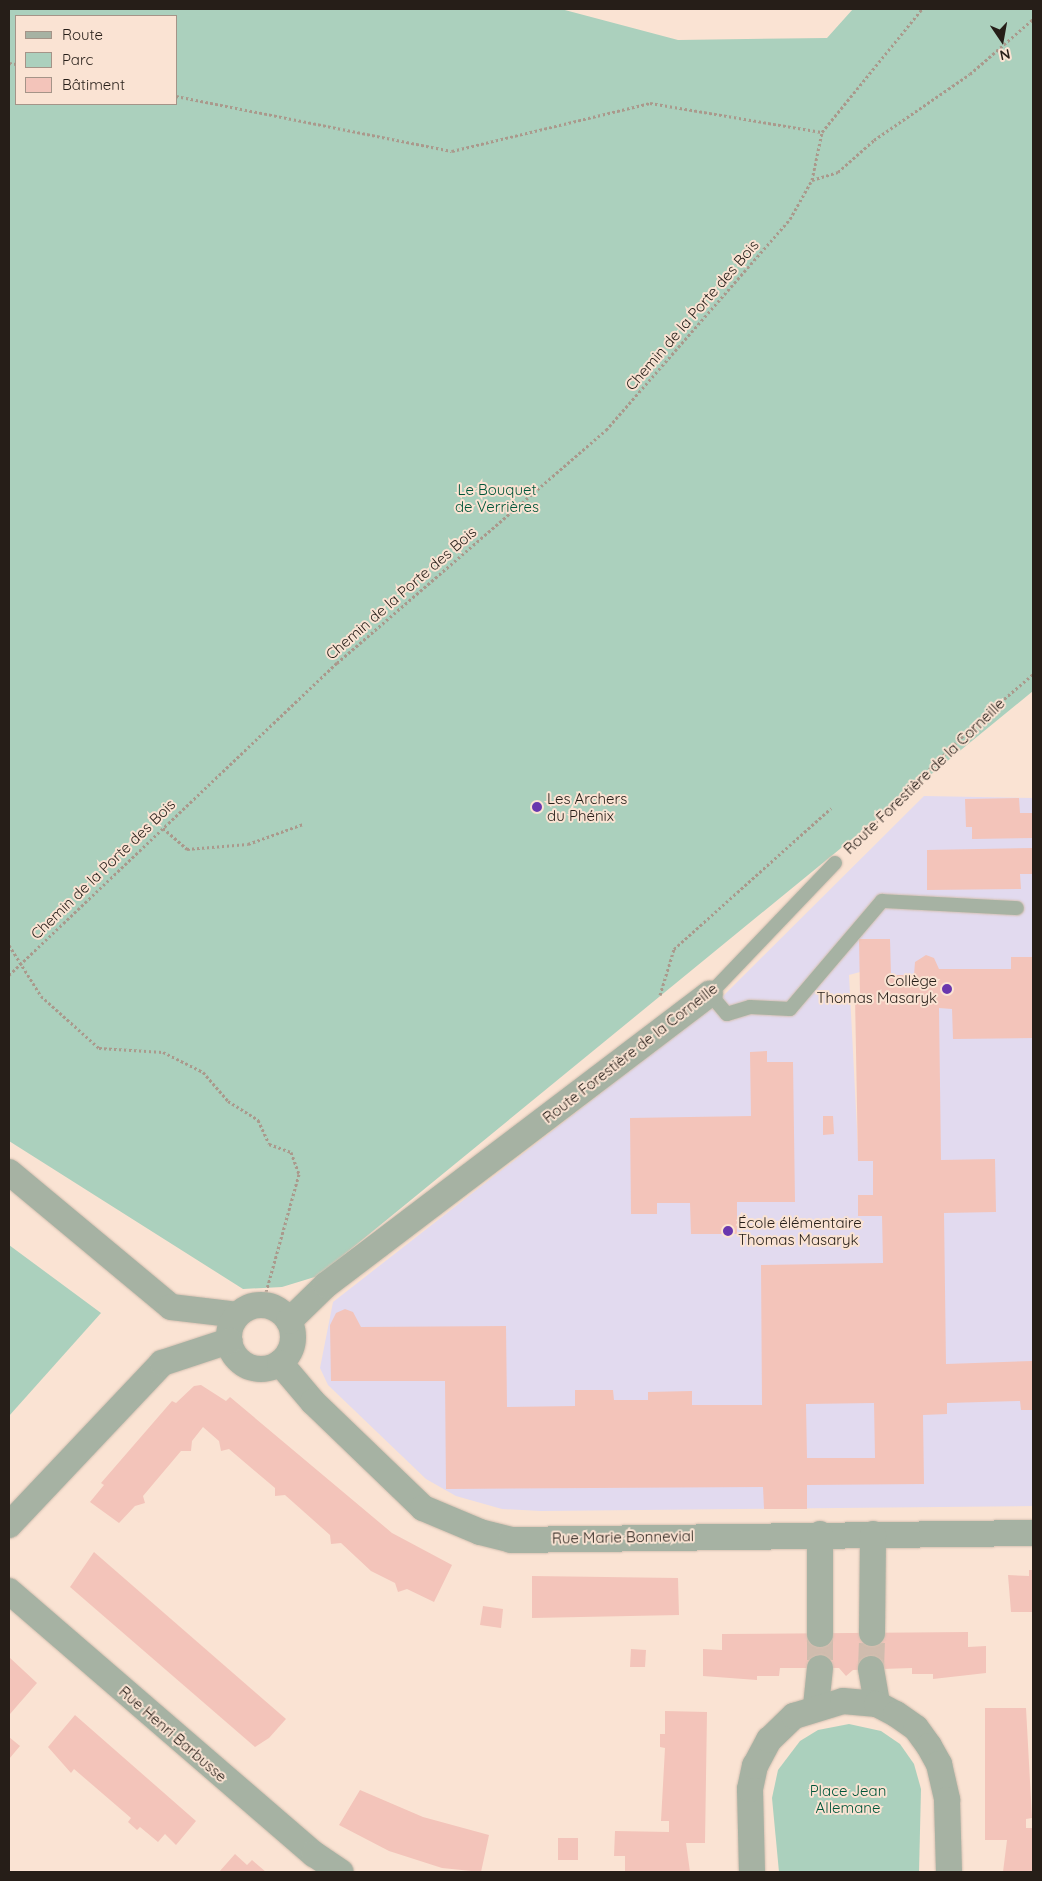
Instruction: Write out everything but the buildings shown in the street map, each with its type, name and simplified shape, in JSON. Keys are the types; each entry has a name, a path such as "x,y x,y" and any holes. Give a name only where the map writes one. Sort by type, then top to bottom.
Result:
{"street":[{"name":"Route Forestière de la Corneille","path":"288,1321 326,1285 710,994"},
{"path":"9,1172 171,1308 238,1315 265,1305 288,1321 291,1348 280,1363 262,1369 244,1364 229,1341"},
{"path":"229,1341 238,1315"},
{"path":"9,1525 162,1363 229,1341"},
{"name":"Rue Marie Bonnevial","path":"280,1363 312,1402 424,1508 480,1532 511,1540 820,1534 1033,1533"},
{"path":"820,1534 820,1634"},
{"path":"872,1633 873,1534"},
{"name":"Rue Henri Barbusse","path":"9,1591 314,1854 341,1872"},
{"path":"816,1706 820,1668"},
{"path":"872,1670 877,1704"},
{"path":"752,1872 750,1789 755,1766 768,1740 794,1716 816,1706 843,1701 877,1704 916,1728 939,1764 947,1800 949,1872"}],"lane":[{"name":"Route Forestière de la Corneille","path":"710,994 835,863"},
{"path":"710,994 727,1014 750,1006 790,1009 882,901 1017,908"}],"path":[{"path":"178,96 452,151 650,103 822,132 922,9"},
{"path":"812,180 838,172 874,140 970,74 1033,19"},
{"name":"Chemin de la Porte des Bois","path":"9,975 337,662 606,430 790,219 812,180 822,132"},
{"name":"Route Forestière de la Corneille","path":"835,863 974,724 1033,674"},
{"path":"666,1027 659,992 674,949 831,808"},
{"path":"163,828 187,849 248,844 303,824"},
{"path":"9,945 41,996 99,1048 163,1052 204,1072 228,1101 258,1120 269,1144 291,1152 299,1174 264,1290 265,1305"}],"shaded area":[{"name":"École élémentaire Thomas Masaryk","path":"924,796 1033,798 1033,1506 541,1511 502,1509 456,1496 426,1479 328,1385 320,1368 333,1302 716,1003","holes":["860,972 859,1149 849,975"]}],"green space":[{"name":"Le Bouquet de Verrières","path":"9,9 561,9 678,40 827,38 853,9 1033,9 1033,691 318,1276 282,1287 243,1289 9,1141"},
{"path":"9,1245 101,1313 9,1416"},
{"name":"Place Jean Allemane","path":"849,1724 881,1731 900,1744 914,1764 921,1789 919,1872 779,1872 772,1798 778,1770 800,1741 818,1730"}],"tunnel":[{"path":"871,1669 872,1633"},
{"path":"820,1634 820,1668"}],"place":[{"name":"Les Archers du Phénix","path":"537,807"},
{"name":"Collège Thomas Masaryk","path":"947,989"},
{"name":"École élémentaire Thomas Masaryk","path":"728,1231"}]}
